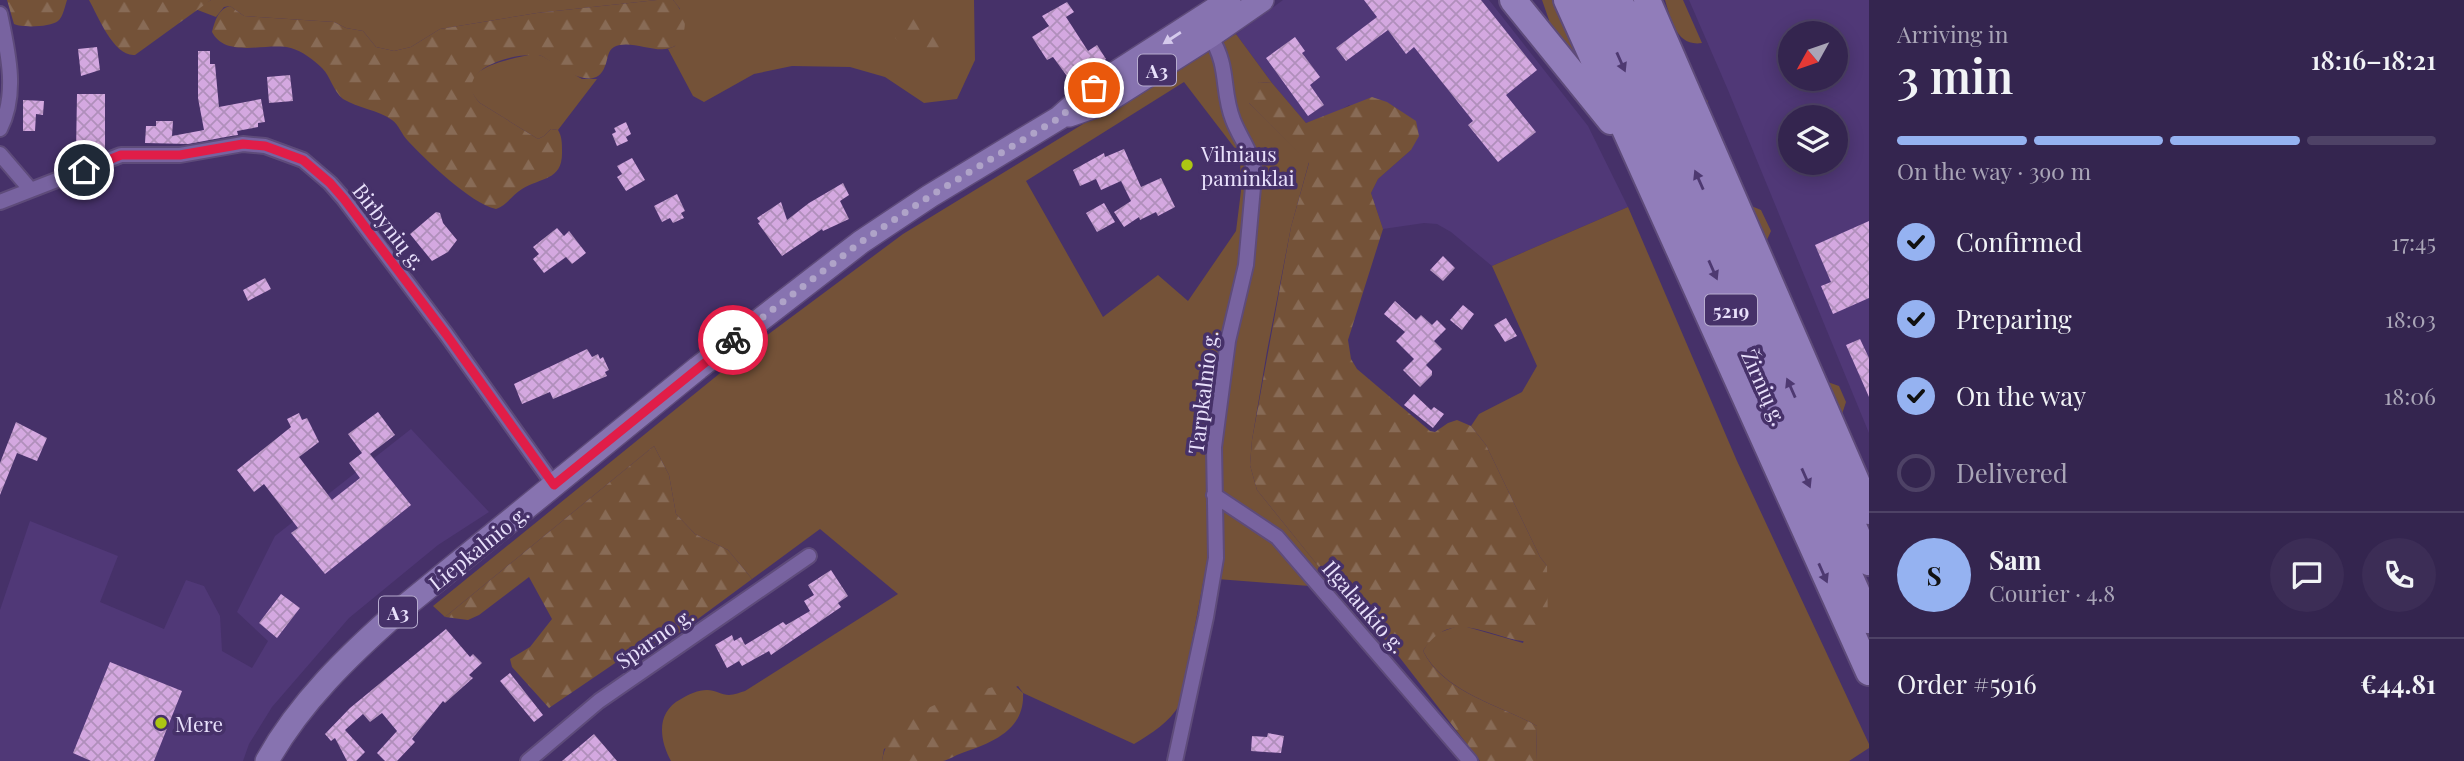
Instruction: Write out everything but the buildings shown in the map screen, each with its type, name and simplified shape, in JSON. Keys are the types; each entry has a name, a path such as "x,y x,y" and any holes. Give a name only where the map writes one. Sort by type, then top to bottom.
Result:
{"highway":[{"path":"1513,0 1632,146"},
{"name":"5219","path":"1567,0 1869,672"},
{"name":"Žirnių g.","path":"1593,0 1869,620"},
{"name":"Žirnių g.","path":"1619,0 1869,562"},
{"name":"5219","path":"1647,0 1869,512"}],"main road":[{"name":"Liepkalnio g.","path":"267,761 279,739 303,707 361,645 698,368 861,242 930,196 1059,118 1094,88 1228,0"},
{"name":"Liepkalnio g.","path":"1059,118 1104,103 1262,0"}],"street":[{"path":"0,14 10,80 8,114 0,129"},
{"name":"Tarpkalnio g.","path":"1175,761 1216,558 1214,447 1228,341 1245,265 1254,176 1254,162 1233,120 1221,52 1210,36"},
{"name":"Birbynių g.","path":"0,202 121,155 180,155 243,144 265,146 303,160 344,199 446,334 554,485"},
{"path":"0,154 30,189"},
{"name":"Ilgalaukio g.","path":"1214,495 1277,537 1470,761"},
{"name":"Sparno g.","path":"528,761 599,701 809,556"}],"shaded area":[{"path":"1283,0 1489,0 1588,126 1628,207 1492,266 1451,232 1437,224 1424,223 1383,229 1371,193 1378,179 1411,150 1349,105 1334,114 1306,123 1236,34"},
{"path":"1689,0 1869,0 1869,433 1728,90"},
{"path":"411,429 489,512 438,545 349,618 272,707 249,744 243,761 0,761 0,610 30,521 118,556 100,602 164,629 186,580 204,586 220,616 222,651 252,668 268,641 237,612 275,536"}],"green space":[{"path":"7,0 67,0 58,21 49,25 30,26 14,24"},
{"path":"89,0 211,0 135,55 120,50 114,43"},
{"path":"211,0 657,0 537,13 440,29 411,47 394,51 376,47 363,31 346,28 334,22 244,16 230,6 224,7 216,17 195,9"},
{"path":"673,0 974,0 975,60 957,99 924,103 885,77 850,67 792,66 754,74 704,102 693,96 668,49 675,46 680,9"},
{"path":"673,0 683,16 683,34 671,48 632,45 614,47 600,74 593,78 576,76 542,56 531,55 503,60 479,72 473,81 472,91 480,103 538,139 551,129 558,130 562,140 561,161 555,173 522,189 496,209 474,199 449,180 408,141 392,120 343,99 322,68 304,54 291,48 227,45 218,40 212,32 220,13 230,6 244,16 334,22 346,28 363,31 376,47 394,51 411,47 440,29 537,13"},
{"path":"1542,0 1555,0 1596,91 1545,29 1549,20"},
{"path":"1665,0 1683,0 1702,43 1686,41 1680,36 1672,23"},
{"path":"914,16 924,21 931,29 940,49 927,55 916,54 895,38 902,25"},
{"path":"1236,34 1272,83 1259,82 1249,103 1309,162 1291,227 1267,351 1250,465 1257,490 1336,588 1204,578 1180,704 1171,717 1154,732 1134,744 1023,693 1018,686 884,749 882,761 671,761 664,744 662,727 667,711 673,704 700,691 710,690 729,695 745,691 898,594 820,529 752,579 728,550 695,534 676,514 669,475 654,446 445,617 433,606 766,336 903,234 1186,61","holes":["1184,82 1240,155 1241,191 1236,231 1188,301 1158,275 1103,317 1026,181"]},
{"path":"535,54 582,79 597,79 558,130 551,129 538,139 480,103 472,91 471,82 486,67"},
{"path":"1259,82 1272,83 1306,123 1372,97 1387,102 1416,121 1419,136 1411,150 1378,179 1371,193 1383,229 1348,340 1351,359 1357,369 1430,431 1435,432 1457,420 1471,426 1486,445 1540,557 1547,566 1548,628 1536,642 1520,641 1475,628 1461,627 1448,629 1435,637 1423,651 1432,665 1458,687 1537,726 1536,761 1480,761 1390,645 1336,588 1257,490 1250,465 1252,440 1291,227 1309,163 1249,103 1249,91"},
{"path":"1704,98 1708,101 1706,107 1749,205 1761,210 1771,231 1766,242 1822,380 1839,386 1846,402 1840,420 1869,483 1869,490 1831,409 1762,239 1701,104"},
{"path":"1628,207 1737,461 1869,744 1869,748 1849,761 1536,761 1537,726 1458,687 1433,665 1423,651 1433,635 1460,625 1523,643 1547,566 1540,557 1486,445 1471,426 1479,414 1522,392 1537,366 1492,266"},
{"path":"654,446 669,475 676,514 695,534 728,550 752,579 645,658 624,657 549,708 512,667 510,659 530,647 552,619 529,577 479,615 468,620 445,617"},
{"path":"1011,682 1023,693 1019,717 995,739 943,761 882,761 889,742 900,727 915,715 953,698"}],"way so far":[{"path":"733,340 861,242 930,196 1059,118 1094,88"}],"place":[{"name":"Vilniaus paminklai","path":"1187,165"},
{"name":"Mere","path":"161,723"}],"route":[{"path":"84,170 121,155 180,155 243,144 265,146 303,160 344,199 446,334 554,485 733,340"}]}
